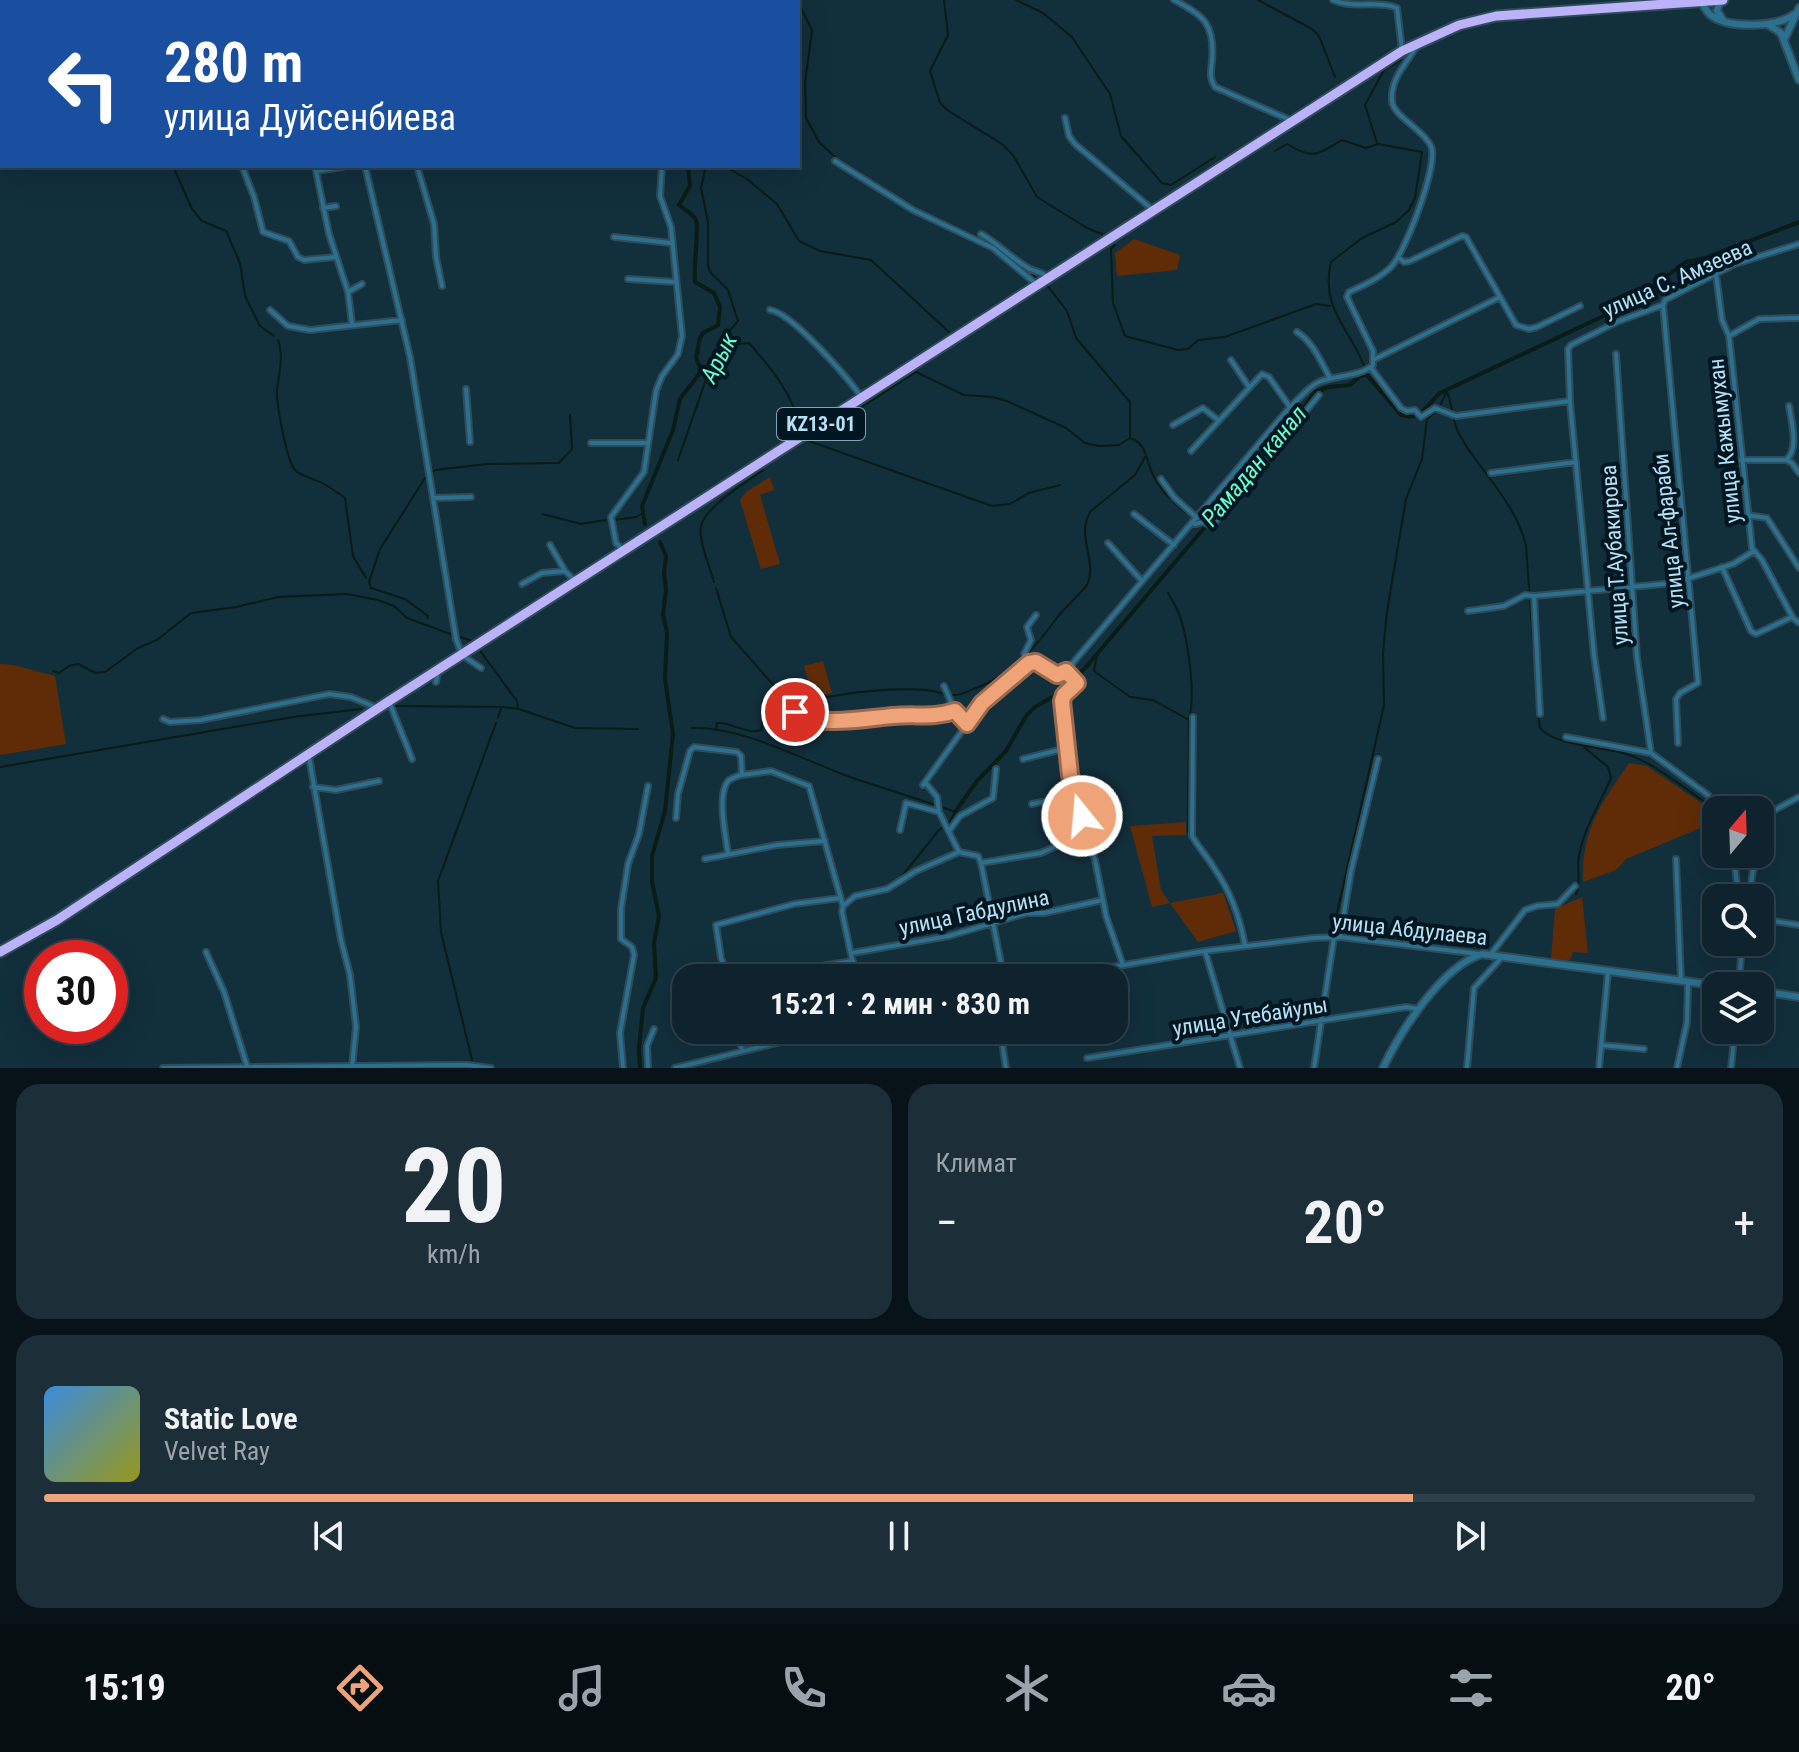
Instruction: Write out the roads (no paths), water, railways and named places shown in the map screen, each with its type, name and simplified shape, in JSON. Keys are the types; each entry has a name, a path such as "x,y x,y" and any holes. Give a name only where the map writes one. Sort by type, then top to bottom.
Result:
{"highway":[{"name":"KZ13-01","path":"0,952 57,920 378,708 1402,51 1459,25 1496,16 1722,0"}],"main road":[{"path":"1722,0 1717,11 1723,20"},
{"path":"1701,1 1711,15 1723,20 1768,25 1780,22 1797,11"},
{"path":"1784,40 1797,11"},
{"path":"1768,25 1781,33 1799,80"},
{"path":"1383,1068 1395,1042 1418,1009 1464,961 1485,955"},
{"name":"улица Абдулаева","path":"1485,955 1702,984"},
{"path":"1774,993 1799,997"}],"street":[{"path":"1174,0 1199,14 1208,26 1213,39 1213,85 1293,120"},
{"path":"1333,0 1354,5 1382,3 1397,8 1402,51"},
{"path":"1371,368 1375,359 1373,351 1347,294 1380,276 1394,264 1426,190 1434,156 1430,144 1419,129 1397,113 1393,105 1394,82 1418,43"},
{"path":"1065,118 1069,136 1075,144 1153,210"},
{"path":"835,161 913,210 993,248 1037,285"},
{"path":"243,168 263,232 289,241 298,257 304,260 336,257"},
{"path":"315,168 336,257 348,292 352,324"},
{"path":"365,168 413,372 456,639 462,655 481,668"},
{"path":"418,168 434,224 442,286"},
{"path":"624,551 616,543 611,517 641,478 646,465 656,391 662,376 678,354 682,336 671,227 660,196 662,168"},
{"path":"323,208 336,206"},
{"path":"981,234 1048,277"},
{"path":"1398,257 1404,262 1410,261 1462,236 1466,237 1516,325 1529,329 1580,306"},
{"path":"614,237 672,243"},
{"name":"улица С. Амзеева","path":"1570,401 1568,349 1571,345 1619,321 1663,305 1665,300 1735,264 1799,244"},
{"name":"улица Кажымухан","path":"1716,274 1722,320 1729,336 1751,542 1792,617"},
{"path":"628,279 676,282"},
{"path":"348,292 362,284"},
{"path":"1375,359 1500,297"},
{"name":"улица Ал-фараби","path":"1663,305 1698,683 1680,693 1676,699 1678,743"},
{"path":"270,310 290,327 319,330 402,320"},
{"path":"770,310 785,315 843,373 861,397"},
{"name":"улица Кажымухан","path":"1729,336 1759,319 1799,318"},
{"path":"1297,332 1304,337 1330,378"},
{"name":"улица Т.Аубакирова","path":"1616,354 1641,699 1651,753"},
{"path":"1231,360 1249,387"},
{"path":"959,852 939,812 937,797 924,784 982,703 1029,663 1036,662 1057,675 1066,671 1290,407 1312,386 1371,368"},
{"path":"1371,368 1401,408 1415,410 1421,417 1435,408 1456,416 1570,401 1587,591 1603,718"},
{"path":"1191,451 1262,374 1266,374 1290,407"},
{"path":"466,389 470,442"},
{"path":"1193,524 1203,522 1212,526 1319,395"},
{"path":"1786,460 1794,455 1797,448 1789,406"},
{"path":"1173,425 1203,408 1218,420"},
{"path":"591,443 649,443"},
{"path":"1741,460 1786,460 1799,473"},
{"path":"1491,473 1577,462"},
{"path":"1161,479 1174,497 1197,518"},
{"path":"433,498 471,497"},
{"path":"1134,514 1174,545"},
{"path":"1747,515 1767,518 1799,568"},
{"path":"1108,543 1142,581"},
{"path":"550,545 565,571 576,581"},
{"path":"1468,611 1504,606 1525,595 1674,583 1743,559 1754,551"},
{"path":"1722,567 1751,631 1756,634 1792,617 1799,623"},
{"path":"522,584 542,573 565,571"},
{"path":"1534,596 1540,714"},
{"path":"1029,663 1024,654 1031,640 1027,627 1036,615"},
{"path":"436,682 439,670"},
{"path":"1066,671 1077,683 1062,701 1070,775 1123,964"},
{"path":"944,686 955,711 967,724"},
{"path":"163,719 170,722 201,720 329,694 351,697 378,708"},
{"path":"389,702 398,713 412,759"},
{"path":"795,712 818,719 866,720 896,715 939,717 955,711"},
{"path":"1193,717 1192,836 1233,898 1245,946"},
{"path":"1566,737 1651,753 1708,795"},
{"path":"676,818 678,794 690,751 694,747 737,752 741,756 742,775"},
{"path":"1023,759 1067,748"},
{"path":"309,754 350,975 356,1027 352,1067"},
{"path":"1314,1068 1337,937 1378,759"},
{"path":"949,831 960,816 993,798 996,769"},
{"path":"728,854 722,807 730,779 771,771 809,786 843,906 854,964"},
{"path":"313,787 336,790 379,781"},
{"path":"623,1068 620,1033 634,955 632,947 621,939 621,909 629,856 639,834 648,786"},
{"path":"1032,804 1076,795"},
{"path":"1774,810 1799,797"},
{"path":"900,830 906,803 939,812"},
{"path":"981,863 1041,853 1070,840 1088,837"},
{"path":"705,859 777,845 825,841"},
{"path":"843,906 855,896 887,889 916,871 959,852 978,856 1001,964"},
{"path":"1676,859 1687,1022 1677,1068"},
{"path":"1485,955 1525,910 1558,904 1575,886"},
{"path":"723,964 716,925 794,904 840,898"},
{"name":"улица Габдулина","path":"851,953 949,936 992,921 1103,900"},
{"path":"1774,921 1799,925"},
{"name":"улица Абдулаева","path":"1128,964 1205,951 1337,937 1485,955"},
{"path":"1205,951 1240,1068"},
{"path":"206,952 224,992 247,1067"},
{"path":"1467,1068 1474,988 1502,957"},
{"path":"834,964 853,961"},
{"path":"1599,1068 1608,972"},
{"name":"улица Утебайулы","path":"1087,1058 1406,1007 1418,1009"},
{"path":"648,1068 647,1046 654,1029"},
{"path":"741,1044 742,1051"},
{"path":"675,1068 771,1044"},
{"path":"1002,1044 1006,1068"},
{"path":"1731,1068 1734,1044"},
{"path":"1601,1045 1644,1049"},
{"path":"163,1068 491,1068"}],"waterway":[{"path":"944,0 948,35 930,71 940,103 1002,144 1013,155 1037,197 1102,234"},
{"path":"1016,0 1043,13 1072,37 1110,94 1121,136 1162,183 1171,185 1215,157"},
{"path":"1258,0 1312,29 1319,36 1335,77"},
{"path":"800,6 812,30 805,83 806,118 819,142 835,157 918,210 993,244"},
{"path":"1377,143 1365,105 1384,70 1401,60"},
{"path":"1275,151 1287,144 1315,154 1342,140 1366,148 1378,144 1422,152 1415,198 1409,210 1396,222 1362,238 1331,262 1329,280 1334,309 1367,375"},
{"path":"174,168 192,209 202,221 226,231 240,263 245,296 260,326 274,336"},
{"path":"645,524 642,506 673,430 680,399 699,374 696,358 700,338 718,325 720,307 714,293 695,282 695,218 679,205 690,186 688,168"},
{"name":"Арык","path":"678,460 711,365 727,334 738,321 728,290 710,272 708,265 708,222 701,188 706,168"},
{"path":"728,168 747,179 777,204 799,241 820,251 871,260 949,332"},
{"name":"Рамадан канал","path":"955,812 977,781 1006,751 1026,716 1061,692 1086,667 1289,428 1315,392 1350,385 1360,376 1367,375 1401,415 1413,416 1423,411 1440,393 1627,305 1686,262 1705,258 1799,222"},
{"path":"1115,245 1111,249 1113,303 1125,336 1178,350 1188,349 1198,340 1225,337 1316,304 1330,306"},
{"path":"1017,263 1035,277"},
{"path":"1046,284 1067,311 1076,338 1130,402 1130,436"},
{"path":"278,340 281,359 277,397 292,465 298,472 345,498 353,556 366,578"},
{"path":"724,342 727,345 749,343 781,383 801,429"},
{"path":"809,441 916,372 964,395 1007,401 1066,428 1085,443 1119,445 1130,438 1136,440 1143,448 1156,482 1165,493 1193,519 1211,520"},
{"path":"1333,931 1384,705 1383,653 1387,611 1406,499 1422,459 1427,419 1438,410 1447,391"},
{"path":"1447,392 1459,434 1506,501 1526,546 1538,707"},
{"path":"431,473 487,464 559,463 572,449 570,415"},
{"path":"806,440 992,506 1010,504 1029,493 1060,485"},
{"path":"817,699 899,689 956,695 992,681 1013,667 1088,583 1090,565 1085,529 1091,511 1135,475 1145,457"},
{"path":"714,582 703,546 701,526 704,518 763,470"},
{"path":"425,478 380,549 369,582 371,588 405,599 427,618"},
{"path":"614,520 643,513"},
{"path":"542,514 581,524 606,520"},
{"path":"640,1068 643,1008 656,978 654,943 659,916 652,882 652,856 665,811 673,734 665,679 667,632 663,615 666,556 660,542"},
{"path":"716,588 731,637 777,689 761,730 750,731 717,723 716,729"},
{"path":"1168,593 1180,616 1186,639 1192,696 1189,719"},
{"path":"53,671 59,673 78,664 95,673 105,672 138,648 157,640 191,613 278,597 347,594 378,600 394,606 407,618 453,635"},
{"path":"457,636 472,641"},
{"path":"478,648 517,701 518,708"},
{"path":"1097,655 1094,671 1130,697 1153,700 1189,720 1188,831"},
{"path":"395,706 502,707 519,709 575,728 638,729"},
{"path":"498,718 501,708"},
{"path":"0,767 293,717 361,709"},
{"path":"1538,713 1540,728 1546,734 1566,742 1634,757 1656,768 1702,800"},
{"path":"472,1060 441,932 438,881 496,723"},
{"path":"692,728 731,732 752,738 850,777 955,812 902,876"},
{"path":"1576,894 1581,845 1611,778 1608,767 1580,744"}]}
